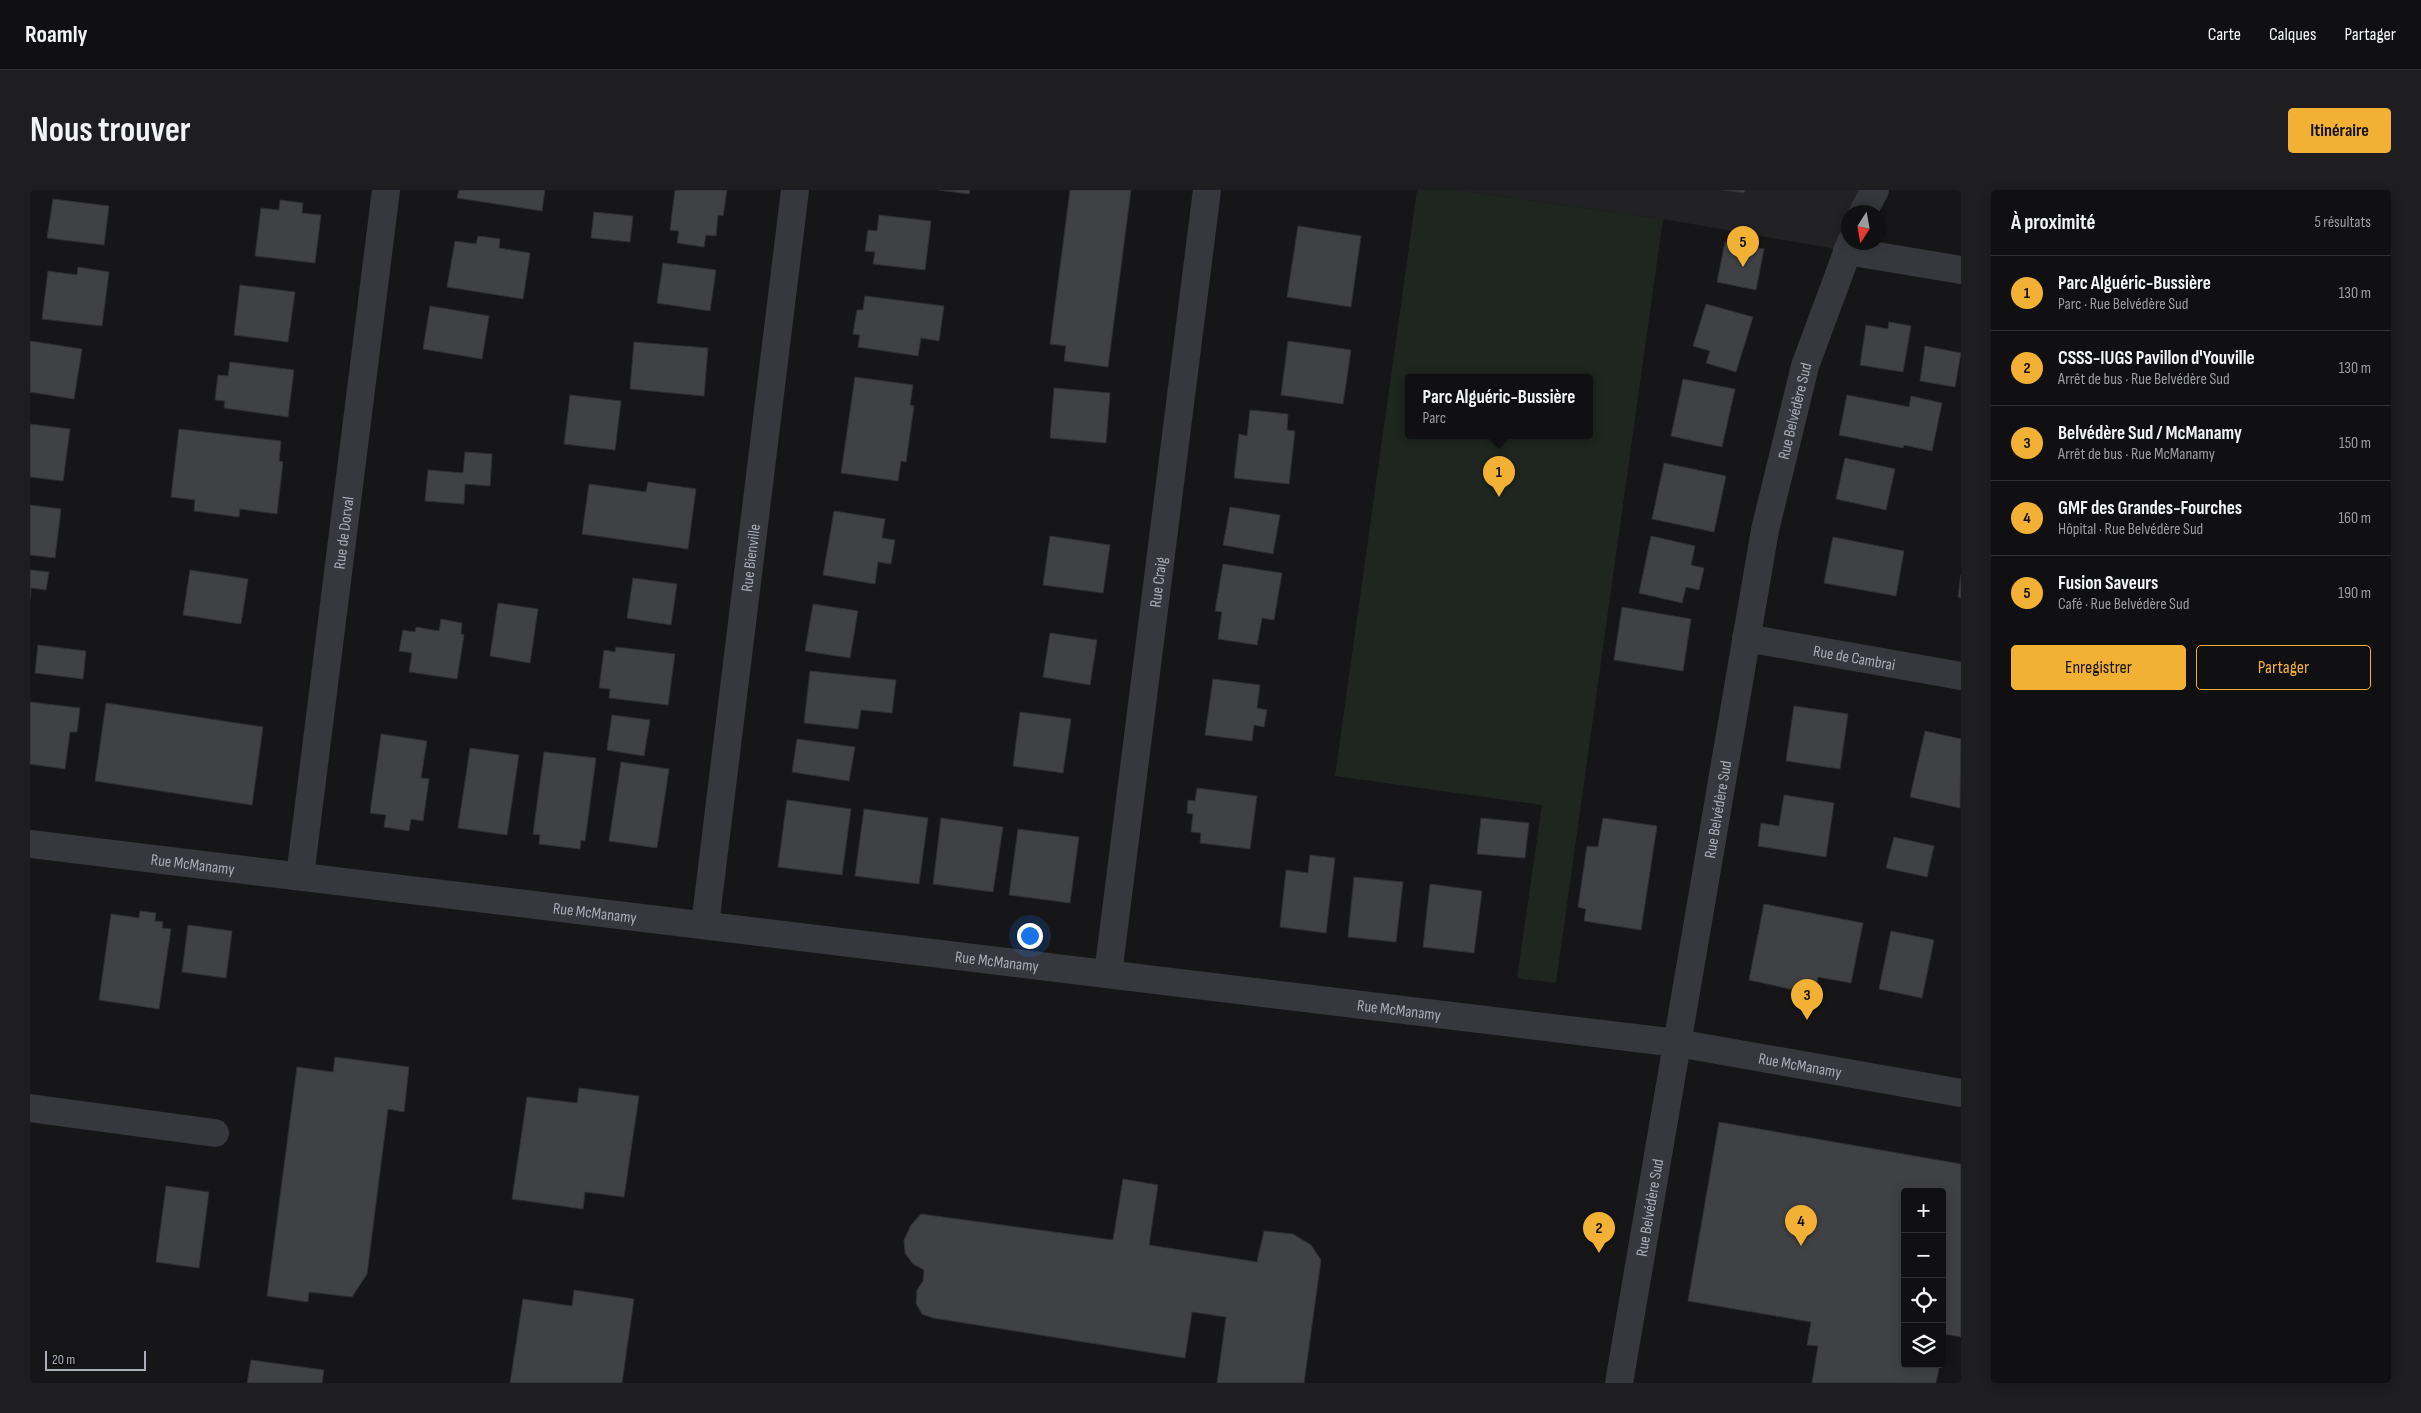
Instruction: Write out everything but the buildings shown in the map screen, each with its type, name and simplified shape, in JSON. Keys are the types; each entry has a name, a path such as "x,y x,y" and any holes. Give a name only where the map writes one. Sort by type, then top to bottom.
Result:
{"street":[{"name":"Rue de Dorval","path":"300,876 386,190"},
{"name":"Rue Bienville","path":"705,925 795,190"},
{"name":"Rue Craig","path":"1108,974 1206,190"},
{"path":"1868,205 1875,190"},
{"name":"Rue Belvédère Sud","path":"1619,1383 1765,530 1805,366 1848,250"},
{"path":"1864,250 1961,270"},
{"name":"Rue de Cambrai","path":"1746,638 1961,676"},
{"name":"Rue McManamy","path":"30,844 1677,1044 1961,1094"},
{"path":"30,1108 216,1133"}],"shaded area":[{"path":"1417,190 1457,190 1663,219 1556,983 1517,978 1542,805 1335,776"},
{"path":"1457,190 1875,190 1867,205 1841,205 1841,250 1663,219"}],"place":[{"name":"Fusion Saveurs","path":"1743,267"},
{"name":"Parc Alguéric-Bussière","path":"1499,497"},
{"name":"Belvédère Sud / McManamy","path":"1807,1020"},
{"name":"GMF des Grandes-Fourches","path":"1801,1246"},
{"name":"CSSS-IUGS Pavillon d'Youville","path":"1599,1253"}]}
